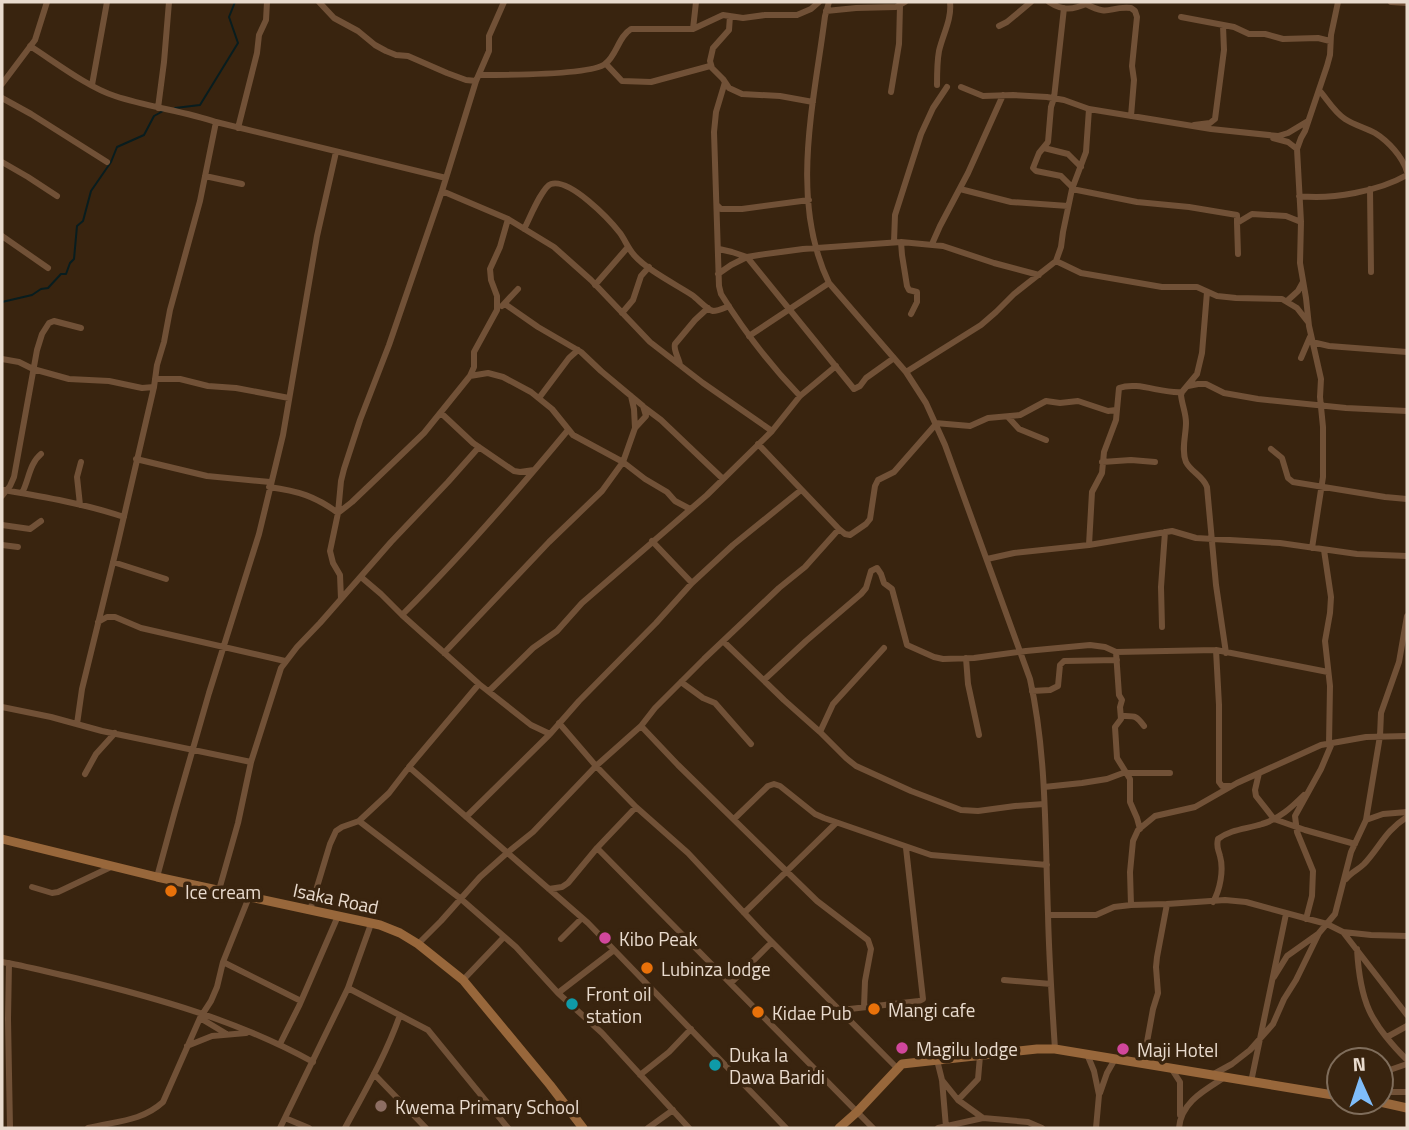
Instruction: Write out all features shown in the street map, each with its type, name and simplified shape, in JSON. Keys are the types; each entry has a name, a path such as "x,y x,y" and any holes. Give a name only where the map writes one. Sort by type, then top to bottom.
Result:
{"street":[{"path":"2,84 4,74 35,40 47,2"},
{"path":"92,85 107,2"},
{"path":"158,108 169,2"},
{"path":"238,128 259,35 266,20 267,2"},
{"path":"319,2 334,18 358,31 375,46 396,55 408,56 466,80 589,70 606,64 624,34 631,29 693,29 720,16 743,18 797,15 819,2"},
{"path":"341,599 341,575 330,551 348,454 389,345 489,48 489,36 504,2"},
{"path":"693,29 696,2"},
{"path":"829,2 807,155 808,200 816,248 829,283 906,372 926,403 948,451 1032,691 1044,787 1055,1048"},
{"path":"936,85 950,2"},
{"path":"999,26 1031,2"},
{"path":"1049,2 1059,8 1076,8 1088,3 1105,12 1133,9 1137,17 1131,116"},
{"path":"1312,548 1324,456 1321,379 1308,323 1300,263 1297,149 1330,55 1338,2"},
{"path":"1391,2 1406,2"},
{"path":"827,11 902,4 891,92"},
{"path":"1065,8 1048,142 1037,159 1034,170 1057,174 1072,188 1137,202 1189,206 1237,215 1238,254"},
{"path":"730,16 729,30 711,53 710,66 725,82 734,91 742,94 780,96 813,102"},
{"path":"1181,17 1240,29 1249,34 1330,41"},
{"path":"1190,126 1210,123 1215,119 1224,50 1223,26"},
{"path":"30,46 114,96 446,178"},
{"path":"606,64 622,81 638,82 651,82 710,66"},
{"path":"725,82 715,120 718,274 721,294 749,336 800,396"},
{"path":"911,314 918,295 907,286 895,215 921,134 947,87"},
{"path":"961,87 979,95 1054,98 1088,109 1190,126 1278,136 1308,121"},
{"path":"1299,196 1330,198 1395,181 1407,173 1405,164 1390,146 1377,134 1346,120 1319,90"},
{"path":"932,244 1003,95"},
{"path":"2,98 107,162"},
{"path":"906,372 981,325 1014,294 1056,261 1062,247 1072,188 1086,152 1088,109"},
{"path":"76,724 157,365 216,122"},
{"path":"1240,131 1289,142 1297,149"},
{"path":"1044,148 1068,154 1081,167"},
{"path":"157,877 192,749 259,534 282,435 317,236 336,152"},
{"path":"2,162 57,196"},
{"path":"205,176 242,184"},
{"path":"524,229 545,188 559,184 587,199 621,234 634,255 649,267 714,311 729,306"},
{"path":"960,189 1011,202 1068,206"},
{"path":"1370,189 1371,272"},
{"path":"442,191 508,219 554,247 650,342 772,430"},
{"path":"716,204 722,209 741,209 808,200"},
{"path":"1237,223 1252,214 1286,216 1301,222"},
{"path":"496,313 497,296 490,269 504,237 508,219"},
{"path":"2,236 48,268"},
{"path":"718,274 747,257 816,248 898,242 943,246 1039,275"},
{"path":"595,285 628,247"},
{"path":"719,249 747,257 852,387 856,389 894,358"},
{"path":"1056,261 1097,276 1167,288 1197,287 1217,296 1279,299 1297,308 1308,323"},
{"path":"622,313 633,300 641,276 649,267"},
{"path":"1287,301 1303,282"},
{"path":"749,336 829,283"},
{"path":"338,513 415,442 441,413 470,376 474,367 474,352 496,313 519,289"},
{"path":"1207,292 1202,353 1196,377 1184,390 1182,403 1186,421 1184,456 1191,469 1203,479 1207,487 1216,585 1226,653"},
{"path":"505,304 578,349 661,420 723,479"},
{"path":"680,365 675,344 708,308"},
{"path":"3,492 14,477 33,369 42,334 49,323 54,321 81,328"},
{"path":"1311,339 1329,346 1407,352"},
{"path":"1300,358 1311,339"},
{"path":"539,398 578,349"},
{"path":"2,359 77,380 154,387"},
{"path":"489,691 533,648 557,631 582,603 707,495 772,430 800,396 836,366"},
{"path":"470,376 485,372 503,377 539,398 552,409 568,430 622,462 690,509"},
{"path":"155,379 180,379 289,398"},
{"path":"1089,545 1092,492 1102,473 1104,452 1115,420 1121,386 1184,390 1198,384 1206,384 1224,393 1258,399 1407,411"},
{"path":"631,395 635,428"},
{"path":"935,424 970,426 988,418 1020,415 1046,401 1078,401 1108,411 1116,410"},
{"path":"444,653 549,542 602,491 622,462 635,428 645,417 643,406"},
{"path":"441,413 473,443 514,471 534,470"},
{"path":"1007,417 1024,431 1046,440"},
{"path":"758,444 838,529 850,535 870,519 876,482 894,472 935,424"},
{"path":"402,615 568,430"},
{"path":"219,890 251,762 285,661 479,447"},
{"path":"1271,449 1282,458 1290,480 1385,498 1407,499"},
{"path":"22,493 34,460 41,454"},
{"path":"136,459 207,476 300,492 321,500 338,513"},
{"path":"80,505 77,477 81,462"},
{"path":"1102,462 1155,462"},
{"path":"466,817 550,734 692,583 733,545 801,490"},
{"path":"3,492 41,495 124,517"},
{"path":"2,525 30,530 41,521"},
{"path":"418,944 480,877 533,832 596,765 641,726 681,682 779,588 805,567 838,529"},
{"path":"987,559 1172,531 1196,538 1280,543 1357,554 1407,556"},
{"path":"1162,627 1161,587 1165,532"},
{"path":"652,541 692,583"},
{"path":"2,545 18,547"},
{"path":"1306,919 1312,897 1313,871 1295,820 1331,743 1325,641 1331,597 1324,550"},
{"path":"113,562 166,579"},
{"path":"764,680 861,594 866,588 871,571 877,568 884,583 892,589 908,646 939,659 966,659 1090,645 1105,648 1117,656"},
{"path":"361,577 479,684 531,725 550,734"},
{"path":"1212,1075 1239,1059 1273,1024 1320,933 1335,914 1342,883 1366,820 1380,736 1381,713 1399,662 1407,616"},
{"path":"98,621 115,617 133,626 285,661"},
{"path":"724,642 856,766 911,792 961,810 978,811 1044,804"},
{"path":"1090,645 1090,660"},
{"path":"820,732 833,704 884,648"},
{"path":"1216,650 1219,782 1222,786 1231,786"},
{"path":"1032,691 1056,687 1062,662 1117,656 1216,650 1328,672"},
{"path":"1117,656 1122,716"},
{"path":"966,659 968,684 979,736"},
{"path":"681,682 715,703 751,744"},
{"path":"310,910 336,831 359,821 389,793 479,684"},
{"path":"2,707 251,762"},
{"path":"1122,716 1136,716 1144,726"},
{"path":"1122,716 1115,726 1117,758 1130,779 1130,802 1140,829"},
{"path":"559,723 636,807 688,853 897,1068"},
{"path":"641,726 817,901 870,944 864,1007"},
{"path":"85,774 96,754 115,733"},
{"path":"1131,905 1133,841 1135,834 1155,816 1195,807 1231,786 1301,753 1331,743 1380,736 1407,736"},
{"path":"409,767 582,918 786,1128"},
{"path":"1044,787 1082,783 1126,773 1170,773"},
{"path":"1259,773 1256,796 1274,819 1355,844"},
{"path":"734,819 768,786 774,784 815,814 906,848 937,856 1047,865"},
{"path":"1213,902 1220,887 1221,859 1216,847 1218,839 1230,831 1274,819 1311,789"},
{"path":"549,889 568,883 636,807"},
{"path":"1366,820 1383,814 1407,814"},
{"path":"1342,883 1349,874 1364,864 1391,829 1407,814"},
{"path":"359,821 461,900 516,947 558,993 602,1033 689,1128"},
{"path":"744,913 835,823"},
{"name":"Isaka Road","path":"2,839 157,877 338,916 400,933 463,980 583,1128"},
{"path":"597,848 873,1128"},
{"path":"841,1010 923,999 906,848"},
{"path":"32,887 52,893 58,892 113,866"},
{"path":"88,1128 132,1120 163,1102 201,1016 217,987 223,962 249,897"},
{"path":"1048,915 1096,915 1114,907 1131,905 1225,900 1246,902 1327,924 1343,932 1407,936"},
{"path":"1143,1064 1158,993 1156,967 1167,904"},
{"path":"1251,1082 1286,914"},
{"path":"280,1044 302,1001 338,916"},
{"path":"561,939 582,918"},
{"path":"280,1128 348,988 371,924"},
{"path":"1343,932 1407,1015"},
{"path":"1270,983 1283,960 1320,933"},
{"path":"463,980 504,937"},
{"path":"731,983 772,942"},
{"path":"1357,949 1367,1009 1407,1062"},
{"path":"558,993 614,950"},
{"path":"10,1128 5,1087 6,962 110,987 201,1016 280,1044 313,1062"},
{"path":"223,962 302,1001"},
{"path":"1004,980 1051,984"},
{"path":"348,988 428,1030 508,1128"},
{"path":"345,1128 374,1074 400,1015"},
{"path":"201,1016 227,1034"},
{"path":"1387,1037 1407,1026"},
{"path":"640,1074 669,1052 691,1029"},
{"path":"187,1046 205,1038 251,1033"},
{"path":"839,1128 902,1064 1055,1048 1325,1094"},
{"path":"1087,1054 1099,1095"},
{"path":"958,1100 978,1079 980,1056"},
{"path":"1096,1128 1099,1095 1115,1059"},
{"path":"937,1060 942,1080 941,1128 965,1125 983,1118 1028,1122 1042,1128"},
{"path":"1171,1068 1178,1076 1182,1088 1179,1128"},
{"path":"374,1074 426,1128"},
{"path":"1180,1120 1198,1094 1226,1077"},
{"path":"942,1080 958,1100 983,1118"},
{"path":"648,1128 673,1110"},
{"path":"285,1118 309,1128"}],"waterway":[{"path":"175,108 200,105 238,43 229,17 235,2"},
{"path":"2,302 32,295 48,288 61,274 66,274 74,259 77,226 83,221 91,191 111,162 117,147 144,135 154,116 163,111"}],"place":[{"name":"Ice cream","path":"171,891"},
{"name":"Kibo Peak","path":"605,938"},
{"name":"Lubinza lodge","path":"647,968"},
{"name":"Front oil station","path":"572,1004"},
{"name":"Mangi cafe","path":"874,1009"},
{"name":"Kidae Pub","path":"758,1012"},
{"name":"Magilu lodge","path":"902,1048"},
{"name":"Maji Hotel","path":"1123,1049"},
{"name":"Duka la Dawa Baridi","path":"715,1065"},
{"name":"Kwema Primary School","path":"381,1106"}]}
